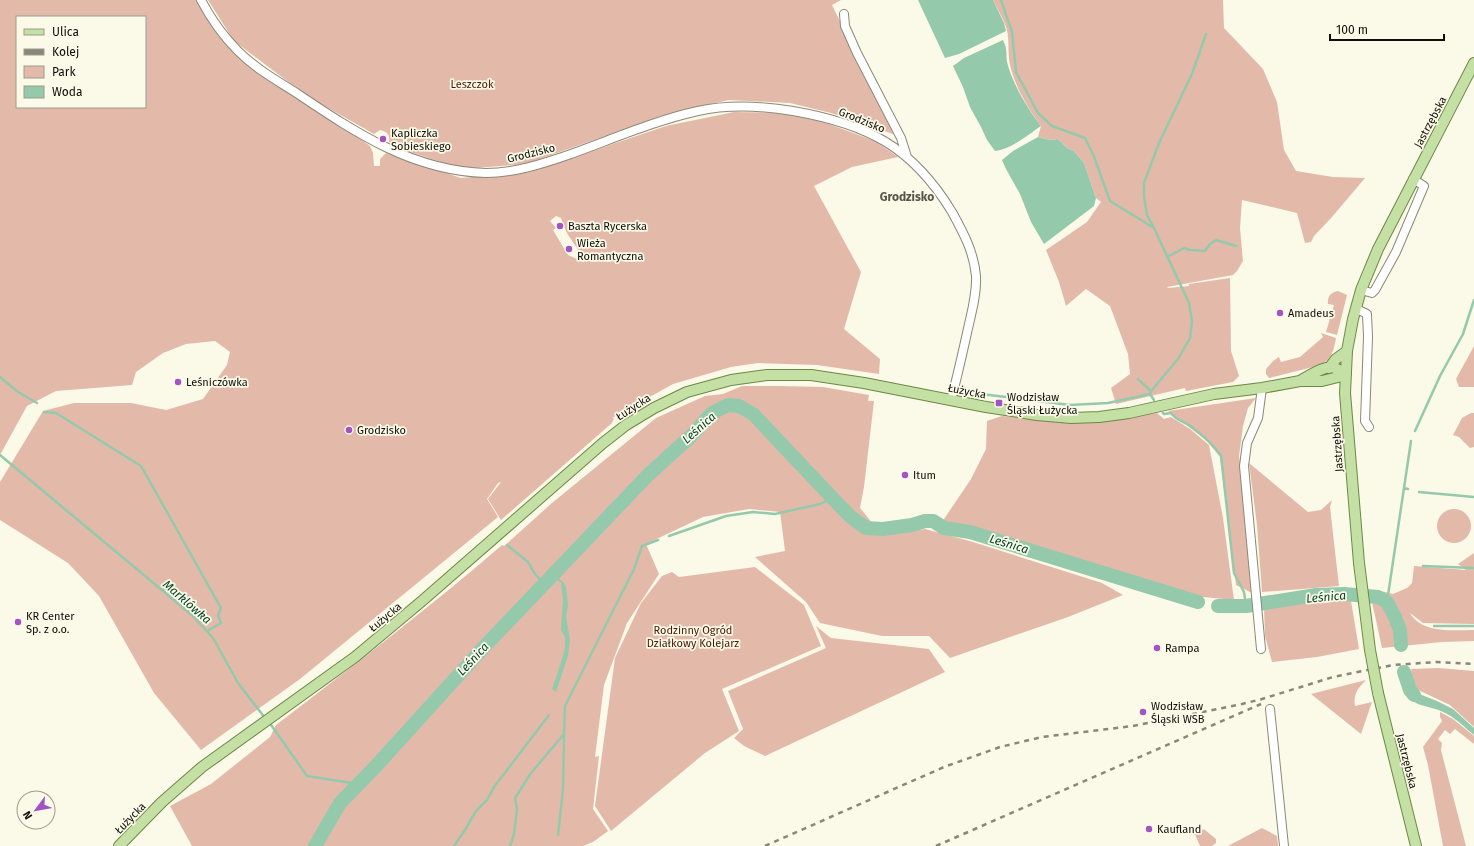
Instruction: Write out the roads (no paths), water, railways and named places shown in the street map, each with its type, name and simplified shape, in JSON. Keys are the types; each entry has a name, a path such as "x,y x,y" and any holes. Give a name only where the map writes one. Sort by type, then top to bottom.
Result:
{"main road":[{"name":"Jastrzębska","path":"1416,846 1378,693 1367,628 1346,393 1347,351 1355,310 1361,290 1378,249 1474,63"},
{"path":"1329,368 1347,351"},
{"name":"Łużycka","path":"1300,381 1312,373 1329,368"},
{"path":"1329,368 1334,368 1346,375"},
{"name":"Łużycka","path":"119,846 182,783 355,657 422,601 603,443 626,425 669,399 687,392 717,383 767,375 811,375 1037,415 1071,418 1098,417 1129,413 1214,394 1262,388 1300,381 1314,382 1346,375"},
{"path":"1327,380 1337,385 1346,393"}],"street":[{"name":"Grodzisko","path":"201,0 226,38 239,53 256,67 372,141 398,153 442,167 491,173 532,167 683,115 731,106 764,107 846,123 884,141 907,158 928,178 941,194 968,242 974,264 976,275 975,297 950,400"},
{"name":"Grodzisko","path":"844,14 845,26 857,53 901,138 907,158"},
{"path":"1361,290 1372,293 1375,290 1396,252 1424,186 1413,179"},
{"path":"1355,310 1367,314 1368,337 1365,421 1369,427"},
{"path":"1261,649 1244,466 1248,443 1258,418 1262,388"},
{"path":"1270,709 1284,846"}],"water":[{"path":"918,0 993,0 1004,23 1006,31 959,54 945,58"},
{"path":"1003,40 1006,48 1009,70 1026,104 1041,126 1013,145 995,151 987,140 970,107 953,66 964,58"},
{"path":"1038,137 1050,140 1058,139 1067,148 1074,151 1084,163 1096,198 1094,206 1044,244 1031,222 1020,194 1002,160 1013,151"},
{"path":"554,574 564,583 566,587 568,605 566,616 570,640 568,656 556,692 552,689 563,656 565,637 561,630 563,600 561,583 552,576"},
{"path":"1401,678 1411,680 1414,692 1453,709 1474,728 1474,735 1451,716 1413,701 1404,689"}],"waterway":[{"path":"1001,0 1012,32 1016,72 1038,113 1052,126 1085,138 1093,154 1110,201 1154,228 1189,303 1192,321 1190,338 1178,359 1152,390 1150,394 1154,400"},
{"path":"1154,228 1147,215 1144,196 1144,183 1159,143 1192,74 1206,34"},
{"path":"1167,257 1184,248 1205,251 1210,244 1216,240 1236,246"},
{"path":"1415,431 1440,376 1463,334 1474,300"},
{"path":"0,377 18,392 37,403"},
{"path":"1138,379 1151,391"},
{"path":"965,392 1070,405 1108,403 1150,394"},
{"name":"Leśnica","path":"315,846 340,803 377,765 483,648 648,475 691,436 712,413 728,405 739,406 753,414 840,506 851,517 866,528 883,529 912,525 925,521 933,521 944,528 970,532 1198,602"},
{"path":"44,412 56,413 141,466 221,608 218,615 221,623 207,631"},
{"path":"1163,413 1171,413 1177,419 1194,428 1221,455 1234,573 1244,592 1246,606"},
{"path":"1387,602 1411,441"},
{"name":"Marklówka","path":"0,455 193,616 213,638 238,683 265,718"},
{"path":"1404,488 1408,489"},
{"path":"1419,492 1474,497"},
{"path":"669,536 726,516 753,512 775,514 820,504 832,498"},
{"path":"510,846 514,834 517,809 515,798 531,773 564,734 565,706 634,569 642,546 658,540"},
{"path":"507,545 528,562 535,574 544,584"},
{"path":"1423,566 1474,568"},
{"name":"Leśnica","path":"1218,606 1246,606 1316,595 1344,594 1378,597 1387,602 1394,615 1400,630 1401,645"},
{"path":"1434,626 1474,626"},
{"name":"Leśnica","path":"1404,672 1410,690 1414,695"},
{"path":"454,846 476,811 487,800 494,787 549,715"},
{"name":"Marklówka","path":"269,722 307,776 358,784"},
{"path":"558,835 563,789 564,734"}],"railway":[{"path":"765,846 944,767 1000,747 1042,737 1133,726 1242,704 1333,677 1393,665 1437,662 1474,664"},
{"path":"936,846 1261,704"}],"place":[{"name":"Kapliczka Sobieskiego","path":"383,139"},
{"name":"Baszta Rycerska","path":"560,226"},
{"name":"Wieża Romantyczna","path":"569,249"},
{"name":"Amadeus","path":"1280,313"},
{"name":"Leśniczówka","path":"178,382"},
{"name":"Wodzisław Śląski Łużycka","path":"999,403"},
{"name":"Grodzisko","path":"349,430"},
{"name":"Itum","path":"905,475"},
{"name":"KR Center Sp. z o.o.","path":"18,622"},
{"name":"Rampa","path":"1157,648"},
{"name":"Wodzisław Śląski WSB","path":"1143,712"},
{"name":"Kaufland","path":"1149,829"}],"district":[{"name":"Grodzisko","path":"907,197"}],"park label":[{"name":"Leszczok","path":"472,84"},
{"name":"Rodzinny Ogród Działkowy Kolejarz","path":"693,636"}]}
